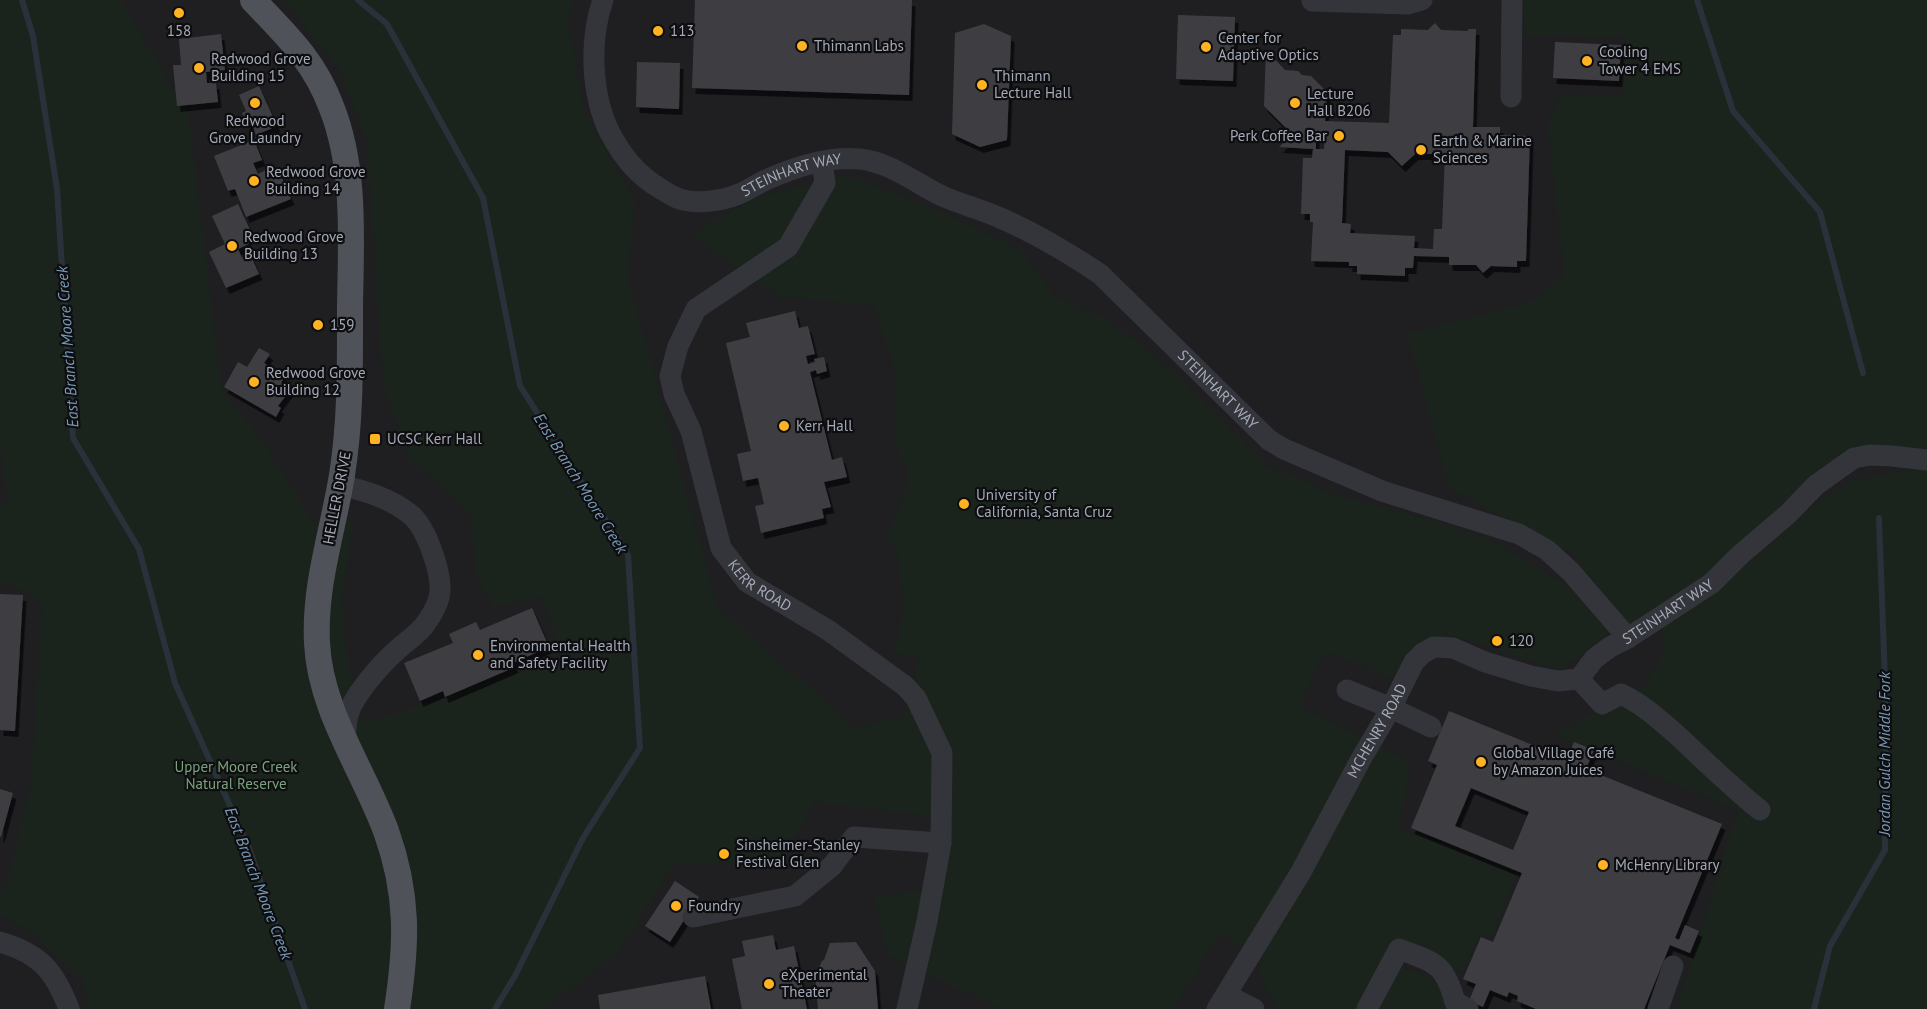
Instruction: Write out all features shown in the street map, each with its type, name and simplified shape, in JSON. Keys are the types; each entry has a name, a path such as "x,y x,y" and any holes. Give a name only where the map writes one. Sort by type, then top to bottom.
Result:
{"main road":[{"name":"HELLER DRIVE","path":"253,0 299,49 316,74 339,129 348,175 351,245 350,409 348,438 340,485 319,590 317,644 324,685 333,712 385,830 398,868 405,930 404,963 397,1009"}],"street":[{"name":"STEINHART WAY","path":"603,0 594,50 600,103 607,126 619,150 636,171 652,184 678,198 692,201 716,200 739,194 767,179 793,169 846,158 862,159 882,165 944,197 996,216 1070,253 1100,274 1269,440 1382,491 1519,534 1546,550 1571,572 1628,638 1712,583 1740,555 1788,514 1816,485 1854,459 1881,455 1927,460"},
{"path":"1312,1 1408,4 1422,0"},
{"path":"1511,97 1512,0"},
{"name":"KERR ROAD","path":"822,162 825,183 788,247 696,309 678,346 670,376 674,394 692,431 721,548 747,582 828,630 905,686 916,698 942,753 940,843 927,921 907,1009"},
{"path":"340,485 392,501 413,516 429,543 438,569 441,591 425,625 393,653 368,681 349,711 345,739"},
{"path":"1628,638 1610,647 1594,659 1579,679 1602,704 1621,694 1633,699 1660,719 1760,810"},
{"name":"MCHENRY ROAD","path":"1222,1002 1307,862 1414,662 1423,653 1434,647 1453,648 1485,663 1531,676 1558,681 1579,679"},
{"path":"1347,690 1431,727"},
{"path":"693,917 795,896 832,866 854,837 940,843"},
{"path":"0,942 18,947 38,959 61,988 69,1009"},
{"path":"1367,1009 1399,949 1438,965 1450,984 1455,1002 1468,1009"},
{"path":"1658,1009 1673,966"},
{"path":"1222,1002 1254,1009"}],"shaded area":[{"name":"University of California, Santa Cruz","path":"0,0 1927,0 1927,1009 0,1009"}],"green space":[{"name":"Upper Moore Creek Natural Reserve","path":"0,0 121,0 189,116 221,388 262,440 313,522 353,520 342,597 348,667 364,724 564,658 542,597 494,607 477,577 470,511 409,458 383,384 367,140 339,69 283,0 574,0 567,18 585,112 635,202 628,278 717,607 855,728 904,717 919,657 895,653 904,608 898,556 887,538 910,480 894,436 896,373 874,305 780,297 692,237 730,211 756,198 845,175 925,205 1021,250 1054,296 1109,320 1183,381 1265,465 1336,495 1428,519 1488,538 1572,589 1612,631 1559,670 1454,635 1414,647 1396,680 1325,650 1300,707 1412,763 1398,827 1516,875 1491,938 1480,935 1464,972 1395,946 1358,1009 1278,1009 1259,976 1261,966 1221,931 1174,1009 1002,1009 887,955 875,897 939,888 950,818 814,802 781,861 675,864 615,956 543,1009 89,1009 83,979 27,930 0,914 0,894 5,891 31,785 42,608 21,588 0,582 0,502 8,502 0,443"},
{"path":"1523,0 1927,0 1927,453 1891,447 1840,455 1707,576 1630,627 1571,553 1450,489 1407,334 1528,303 1564,275 1548,125 1560,94 1622,95 1626,38 1525,35"},
{"path":"1927,468 1927,1009 1677,1009 1738,810 1555,735 1647,683 1666,649 1661,627 1717,591 1807,511 1849,481"},
{"path":"1401,967 1435,980 1456,1009 1377,1009"}],"building":[{"name":"Thimann Labs","path":"695,0 912,0 909,95 692,88"},
{"name":"Center for Adaptive Optics","path":"1178,15 1235,17 1233,81 1176,79"},
{"name":"Earth & Marine Sciences","path":"1435,23 1441,30 1476,29 1473,127 1500,127 1500,135 1530,136 1526,261 1517,261 1517,267 1491,266 1483,273 1476,265 1449,265 1449,257 1414,256 1413,268 1405,268 1405,276 1357,274 1357,266 1349,266 1349,262 1311,261 1313,222 1310,222 1310,214 1301,214 1303,158 1312,158 1313,149 1279,147 1292,134 1264,106 1266,50 1285,70 1298,71 1302,75 1311,76 1327,92 1325,121 1389,123 1393,35 1401,35 1401,29 1428,30","holes":["1316,133 1325,134 1324,149 1316,149","1345,150 1388,152 1402,166 1415,154 1445,154 1442,229 1434,229 1433,249 1414,248 1415,236 1350,233 1351,224 1342,223"]},
{"name":"Thimann Lecture Hall","path":"984,24 1011,36 1007,140 980,147 952,134 955,33"},
{"name":"Redwood Grove Building 15","path":"221,34 225,70 206,72 207,83 216,83 218,102 177,106 173,65 181,65 179,39"},
{"name":"Cooling Tower 4 EMS","path":"1555,42 1621,45 1619,81 1553,78"},
{"path":"637,62 680,63 679,109 636,107"},
{"name":"Redwood Grove Laundry","path":"259,86 277,126 256,135 252,124 248,126 242,113 246,111 239,95"},
{"name":"Redwood Grove Building 14","path":"254,140 262,160 253,163 258,174 268,169 270,174 279,171 291,199 246,217 235,189 228,191 214,156"},
{"name":"Redwood Grove Building 13","path":"238,204 253,236 247,239 249,244 238,249 242,258 250,254 259,274 226,288 209,252 225,244 212,216"},
{"name":"Kerr Hall","path":"795,311 799,328 808,326 815,354 806,356 808,364 815,362 814,359 824,357 827,371 817,374 816,370 810,372 832,460 842,457 847,477 824,482 831,507 822,509 824,518 761,533 755,506 764,504 758,478 743,481 737,454 751,451 726,343 750,337 746,323"},
{"name":"Redwood Grove Building 12","path":"259,348 270,354 264,363 269,366 264,375 273,380 278,372 285,376 281,383 291,389 278,406 281,408 276,417 224,387 238,362 247,367"},
{"path":"0,594 23,595 15,731 0,730"},
{"name":"Environmental Health and Safety Facility","path":"532,608 549,647 513,663 515,667 445,697 443,691 420,701 404,663 453,643 449,634 476,622 480,630"},
{"name":"McHenry Library","path":"1449,711 1567,759 1574,742 1594,750 1586,769 1722,824 1675,938 1679,940 1685,925 1699,931 1690,953 1670,945 1644,1009 1536,1009 1517,1001 1518,996 1509,992 1507,997 1490,990 1483,1007 1469,1001 1476,984 1463,979 1481,937 1493,942 1522,873 1411,828 1437,765 1428,761","holes":["1471,788 1529,812 1513,850 1455,826"]},
{"path":"0,789 13,793 1,837 0,836"},
{"name":"Foundry","path":"675,881 699,897 670,942 645,926"},
{"name":"eXperimental Theater","path":"773,935 776,950 794,946 807,1009 742,1009 732,959 745,956 742,941"},
{"path":"856,942 875,971 878,1009 818,1009 815,976 830,943"},
{"path":"705,976 711,1009 600,1009 598,995"}],"waterway":[{"name":"East Branch Moore Creek","path":"22,0 33,36 57,189 73,438 139,549 175,683 249,848 305,1009"},
{"name":"East Branch Moore Creek","path":"358,0 387,24 483,198 520,386 628,555 640,748 583,838 516,974 495,1009"},
{"name":"Jordan Gulch Middle Fork","path":"1697,0 1733,111 1820,212 1863,373"},
{"name":"Jordan Gulch Middle Fork","path":"1814,1009 1830,946 1885,850 1886,708 1879,518"}],"place":[{"name":"158","path":"179,13"},
{"name":"113","path":"658,31"},
{"name":"Thimann Labs","path":"802,46"},
{"name":"Center for Adaptive Optics","path":"1206,47"},
{"name":"Cooling Tower 4 EMS","path":"1587,61"},
{"name":"Redwood Grove Building 15","path":"199,68"},
{"name":"Thimann Lecture Hall","path":"982,85"},
{"name":"Redwood Grove Laundry","path":"255,103"},
{"name":"Lecture Hall B206","path":"1295,103"},
{"name":"Perk Coffee Bar","path":"1339,136"},
{"name":"Earth & Marine Sciences","path":"1421,150"},
{"name":"Redwood Grove Building 14","path":"254,181"},
{"name":"Redwood Grove Building 13","path":"232,246"},
{"name":"159","path":"318,325"},
{"name":"Redwood Grove Building 12","path":"254,382"},
{"name":"Kerr Hall","path":"784,426"},
{"name":"UCSC Kerr Hall","path":"375,439"},
{"name":"University of California, Santa Cruz","path":"964,504"},
{"name":"120","path":"1497,641"},
{"name":"Environmental Health and Safety Facility","path":"478,655"},
{"name":"Global Village Café by Amazon Juices","path":"1481,762"},
{"name":"Sinsheimer-Stanley Festival Glen","path":"724,854"},
{"name":"McHenry Library","path":"1603,865"},
{"name":"Foundry","path":"676,906"},
{"name":"eXperimental Theater","path":"769,984"}]}
